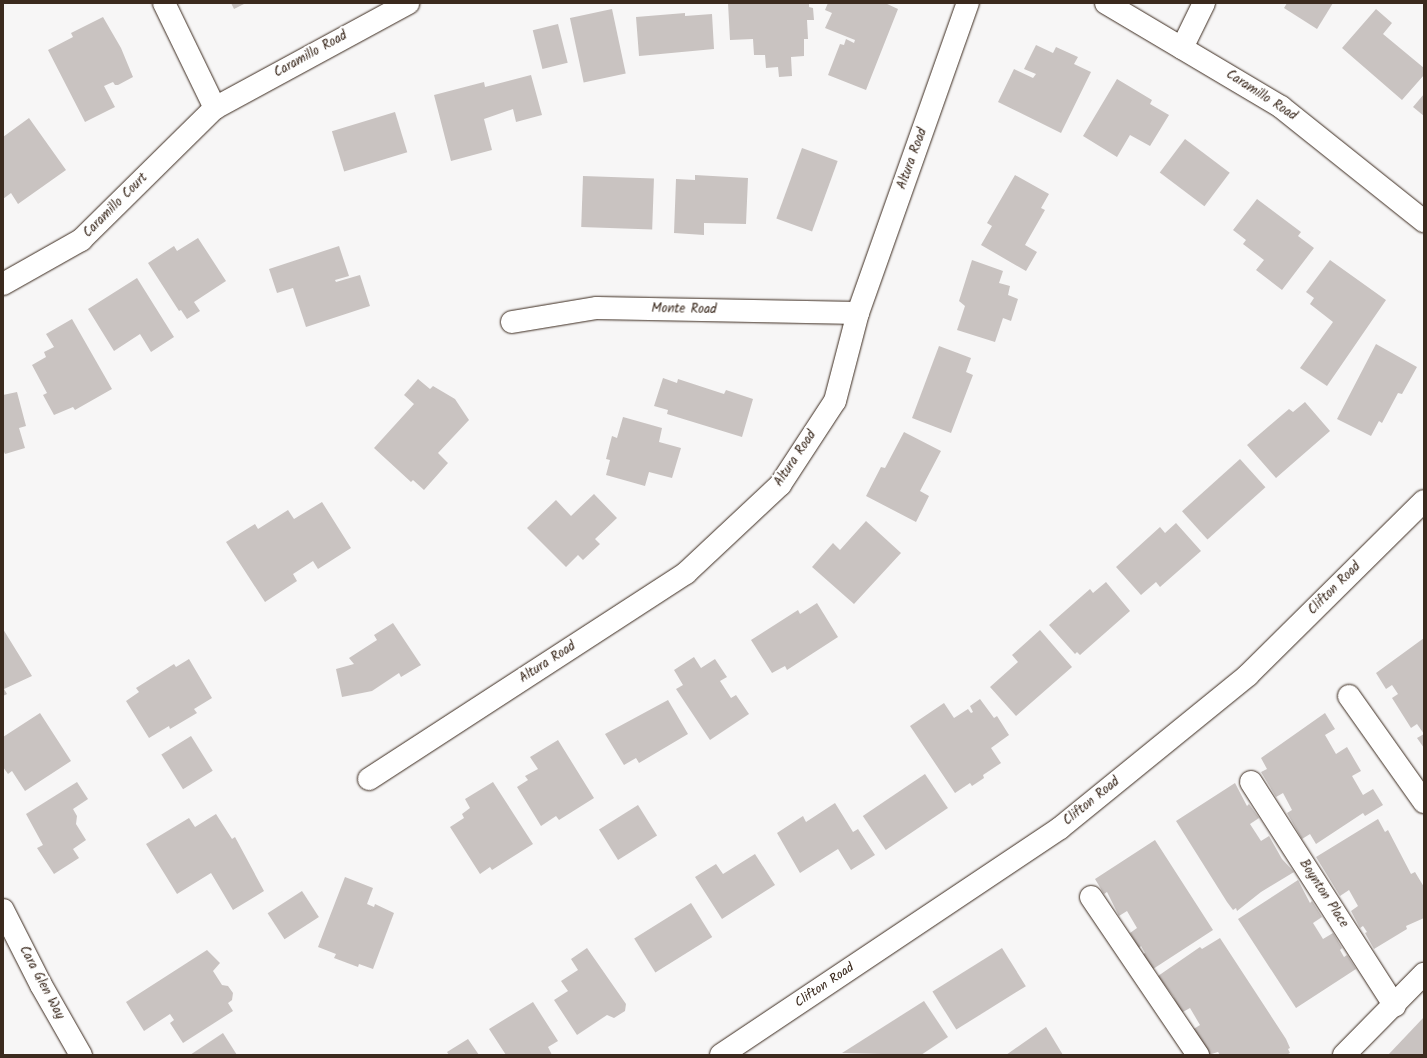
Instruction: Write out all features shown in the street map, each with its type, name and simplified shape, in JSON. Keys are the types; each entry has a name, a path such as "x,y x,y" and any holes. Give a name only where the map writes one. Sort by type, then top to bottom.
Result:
{"street":[{"path":"164,3 215,108"},
{"name":"Caramillo Road","path":"215,108 408,3"},
{"name":"Altura Road","path":"369,779 686,573 780,485 835,401 858,313 968,3"},
{"name":"Caramillo Road","path":"1106,3 1281,106 1424,221"},
{"path":"1182,48 1204,3"},
{"name":"Caramillo Court","path":"3,284 81,240 215,108"},
{"name":"Monte Road","path":"512,322 597,308 858,313"},
{"name":"Clifton Road","path":"721,1055 1060,828 1248,675 1424,501"},
{"path":"1349,696 1424,802"},
{"name":"Boynton Place","path":"1251,782 1394,1006"},
{"path":"1091,897 1198,1055"},
{"name":"Cara Glen Way","path":"3,910 41,985 81,1055"},
{"path":"1344,1055 1424,974"}],"building":[{"path":"231,3 246,3 234,9"},
{"path":"728,3 809,3 809,7 813,8 814,20 807,20 808,39 804,39 804,56 791,57 792,76 779,77 778,67 766,68 765,55 754,55 753,39 730,40"},
{"path":"828,3 885,3 898,9 866,90 828,75 840,44 844,45 846,39 854,43 855,40 825,28 832,13 825,10"},
{"path":"1287,3 1333,3 1317,29 1284,8"},
{"path":"612,9 626,74 584,82 570,18"},
{"path":"1376,9 1392,23 1383,34 1424,68 1424,75 1402,100 1342,48"},
{"path":"685,13 685,16 712,14 714,49 639,56 636,17"},
{"path":"103,17 121,48 133,77 118,85 115,85 113,82 104,86 115,107 85,122 48,50 73,37 71,33"},
{"path":"558,24 568,63 542,69 533,30"},
{"path":"1036,45 1053,53 1056,47 1078,57 1074,64 1091,72 1061,133 998,102 1014,69 1033,78 1036,74 1024,69"},
{"path":"531,75 542,115 516,122 513,109 484,119 492,150 451,161 434,95 484,82 485,87"},
{"path":"1117,79 1152,100 1150,104 1169,115 1150,146 1130,135 1117,157 1083,136"},
{"path":"1424,94 1424,116 1413,107"},
{"path":"395,112 407,152 344,171 332,131"},
{"path":"29,118 66,170 18,204 11,193 3,199 3,137"},
{"path":"1185,139 1230,173 1204,206 1160,173"},
{"path":"802,148 838,161 812,231 776,218"},
{"path":"695,175 748,178 746,224 704,223 704,235 674,233 676,179 695,180"},
{"path":"1015,175 1049,194 1041,208 1045,210 1025,245 1037,252 1026,271 981,245 992,226 987,223"},
{"path":"583,176 654,178 652,229 581,227"},
{"path":"1257,199 1301,232 1298,236 1314,248 1282,290 1256,270 1264,260 1243,244 1246,240 1233,230"},
{"path":"198,238 226,281 194,302 200,311 187,319 181,310 179,311 148,263 174,246 177,251"},
{"path":"339,246 349,276 335,280 336,282 360,275 370,306 306,327 293,288 277,293 269,269"},
{"path":"972,260 1003,271 999,283 1010,286 1008,295 1018,299 1011,321 1003,318 995,342 957,330 965,306 959,301"},
{"path":"1330,260 1386,300 1327,386 1300,368 1333,322 1310,304 1314,298 1306,292"},
{"path":"137,278 174,337 151,352 140,334 114,351 88,309"},
{"path":"72,319 112,389 75,410 73,407 54,415 43,395 47,393 32,365 46,357 44,352 54,347 46,334"},
{"path":"1376,344 1417,367 1402,394 1398,393 1382,423 1379,421 1371,436 1337,419"},
{"path":"939,346 971,358 966,372 973,375 951,433 912,418"},
{"path":"663,378 677,383 678,379 724,394 726,390 753,399 742,437 667,414 668,410 654,406"},
{"path":"418,379 430,389 433,386 455,399 469,420 438,453 448,463 424,490 413,480 411,482 374,448 414,404 404,395"},
{"path":"17,392 26,426 19,428 25,448 5,454 3,450 3,395"},
{"path":"1305,402 1330,431 1276,478 1247,445 1289,409 1293,412"},
{"path":"623,417 662,428 659,442 681,448 672,478 649,472 645,486 606,475 610,460 606,459 612,436 617,438"},
{"path":"904,432 941,451 920,491 929,496 916,522 866,496 881,467 885,468"},
{"path":"1240,459 1265,487 1207,539 1182,511"},
{"path":"594,494 617,518 595,539 600,544 583,560 578,555 566,567 527,528 556,500 571,516"},
{"path":"322,502 351,548 318,569 313,561 293,574 297,581 265,602 226,542 255,524 258,529 288,510 294,519"},
{"path":"866,521 901,553 854,604 812,567 833,543 840,550"},
{"path":"1176,523 1201,551 1160,587 1156,582 1141,595 1116,567 1160,527 1165,533"},
{"path":"1106,582 1130,611 1080,655 1077,652 1075,654 1049,625 1090,589 1093,593"},
{"path":"817,603 838,637 787,670 785,666 772,673 751,640 798,610 800,614"},
{"path":"393,623 421,665 401,677 399,673 372,691 342,697 336,669 354,664 349,658 377,640 374,635"},
{"path":"3,629 32,676 4,689 7,694 3,696"},
{"path":"1040,630 1072,667 1016,716 990,687 1018,662 1012,655"},
{"path":"1424,638 1424,734 1417,724 1411,728 1392,698 1398,694 1392,685 1386,689 1376,673"},
{"path":"694,657 701,668 715,659 727,677 720,681 731,698 736,695 749,714 710,740 676,689 683,685 674,670"},
{"path":"189,659 212,698 194,709 197,713 170,729 169,726 149,738 126,701 139,692 136,688 174,664 176,667"},
{"path":"980,699 994,718 997,716 1009,735 991,748 1001,763 983,775 984,778 972,786 970,783 955,793 910,726 944,703 954,718 968,709 971,713 973,712 970,706"},
{"path":"668,700 688,734 639,763 636,758 624,765 605,734"},
{"path":"40,713 71,761 25,791 12,771 8,774 3,767 3,737"},
{"path":"1325,713 1335,729 1325,735 1336,754 1347,747 1361,771 1352,776 1363,795 1373,789 1383,805 1365,816 1363,813 1316,844 1310,834 1302,839 1287,813 1292,810 1283,793 1276,797 1261,772 1267,769 1261,758"},
{"path":"1424,734 1424,748 1417,738"},
{"path":"191,736 213,771 183,789 161,755"},
{"path":"558,740 594,798 559,820 556,816 541,826 517,787 528,780 525,776 538,769 530,757"},
{"path":"925,774 948,808 886,850 863,816"},
{"path":"77,782 88,799 73,809 77,816 76,824 86,840 73,849 79,858 54,874 37,848 43,845 26,814"},
{"path":"493,782 533,844 492,870 490,867 480,874 450,827 464,818 462,814 470,808 465,799"},
{"path":"1235,783 1247,806 1249,804 1259,818 1250,824 1261,841 1269,836 1282,859 1294,872 1261,892 1237,911 1236,908 1233,910 1227,902 1176,821"},
{"path":"835,803 853,832 858,829 875,855 851,870 838,849 800,873 777,833 803,816 806,822"},
{"path":"638,805 657,836 618,860 599,829"},
{"path":"216,814 232,839 235,837 264,891 233,910 211,873 177,894 146,844 189,818 195,827"},
{"path":"1378,819 1385,832 1388,830 1411,874 1415,872 1424,887 1424,918 1406,926 1407,929 1374,949 1365,933 1367,932 1363,926 1360,928 1351,911 1358,906 1349,890 1340,896 1316,857"},
{"path":"1155,840 1213,930 1153,969 1143,954 1145,953 1141,946 1139,948 1130,933 1137,928 1127,911 1119,916 1107,892 1104,894 1095,879"},
{"path":"755,854 775,885 722,919 695,877 716,864 723,874"},
{"path":"345,877 373,888 367,904 374,907 375,904 394,913 373,969 359,964 358,967 334,958 336,954 318,947"},
{"path":"1298,880 1310,903 1312,901 1322,917 1313,923 1323,939 1333,933 1342,948 1340,950 1344,957 1347,955 1356,969 1296,1008 1238,919"},
{"path":"302,891 319,917 284,939 268,913"},
{"path":"691,903 712,937 655,972 634,939"},
{"path":"1220,938 1286,1039 1290,1048 1288,1049 1290,1053 1286,1055 1220,1055 1218,1052 1208,1055 1192,1030 1200,1025 1190,1008 1181,1013 1173,996 1158,976 1200,947 1202,949"},
{"path":"587,948 626,1004 625,1011 614,1018 607,1015 577,1035 554,1000 568,991 561,981 578,970 571,959"},
{"path":"1002,948 1026,986 956,1030 932,991"},
{"path":"207,950 220,963 213,971 222,985 228,986 233,993 232,1000 228,1003 233,1011 183,1043 170,1023 174,1020 170,1014 144,1031 126,1002"},
{"path":"924,1001 948,1037 921,1055 842,1053"},
{"path":"533,1002 558,1041 548,1047 552,1055 506,1055 489,1029"},
{"path":"1424,1017 1424,1055 1388,1055"},
{"path":"1046,1027 1063,1055 1006,1055"},
{"path":"223,1033 237,1055 190,1055"},
{"path":"468,1039 479,1055 449,1055 447,1052"}]}
